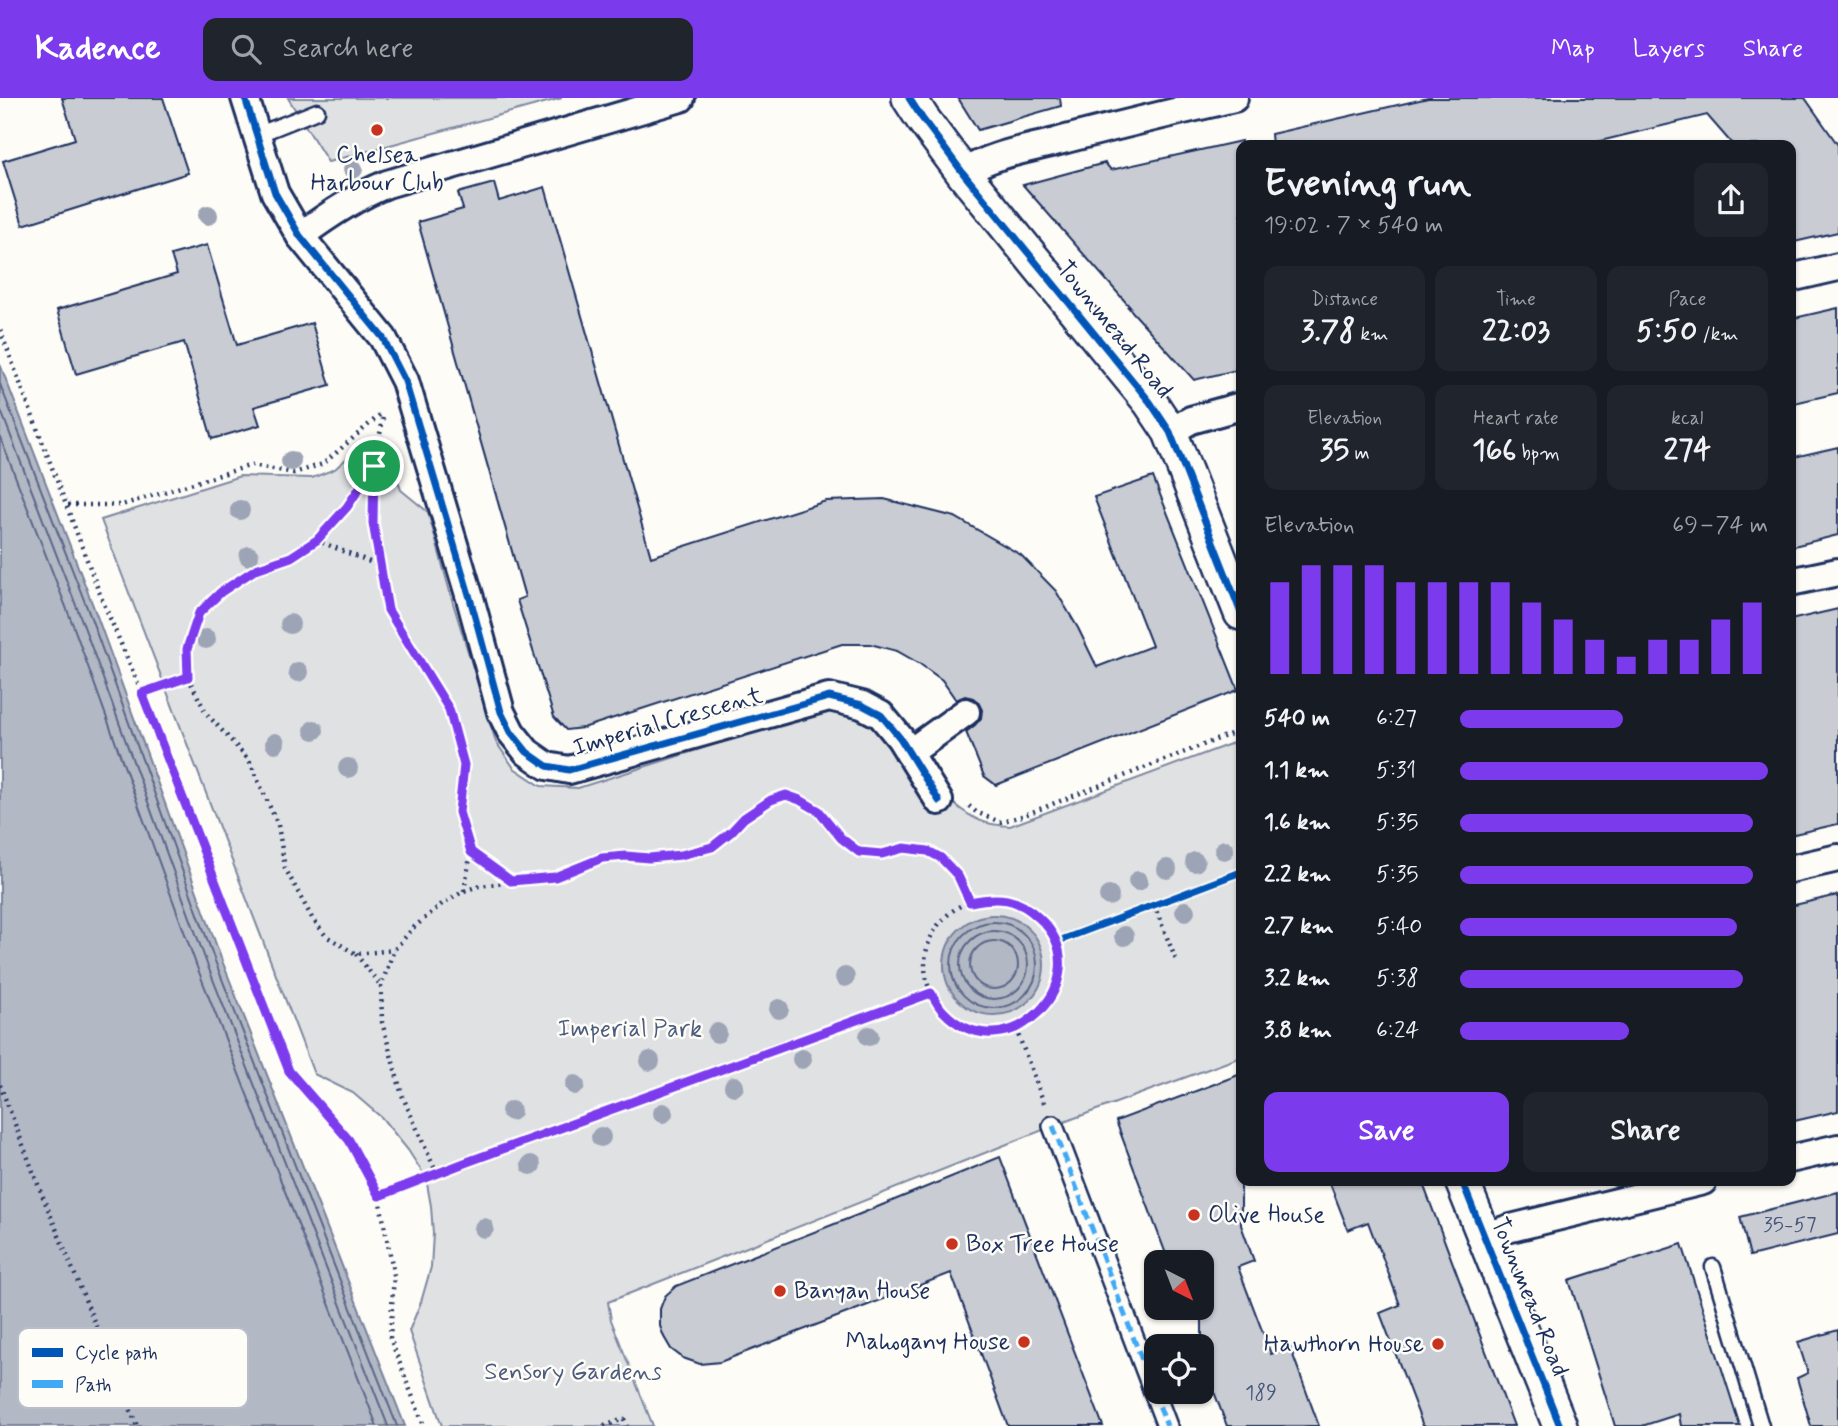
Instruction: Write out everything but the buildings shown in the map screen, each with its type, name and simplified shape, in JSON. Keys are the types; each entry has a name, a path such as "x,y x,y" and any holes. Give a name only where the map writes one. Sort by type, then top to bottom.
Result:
{"street":[{"name":"Imperial Crescent","path":"245,98 275,193 300,236 383,338 405,381 501,712 511,732 527,752 547,766 569,770 829,697 862,705 881,715 900,738 939,802"},
{"path":"300,236 363,193 387,184 681,98"},
{"name":"Townmead Road","path":"909,98 963,173 1150,402 1170,432 1236,599"},
{"path":"963,173 980,162 1086,133 1234,98"},
{"path":"1796,277 1838,267"},
{"path":"1170,432 1191,420 1236,407"},
{"path":"1796,581 1838,572"},
{"path":"909,752 966,712"},
{"path":"1796,868 1838,858"},
{"path":"1053,1126 1167,1426"},
{"path":"1796,1158 1838,1148"},
{"name":"Townmead Road","path":"1464,1186 1560,1426"},
{"path":"1484,1237 1507,1228 1525,1226 1683,1186"}],"lane":[{"path":"257,135 317,111"},
{"path":"1713,1267 1761,1426"}],"path":[{"path":"0,330 101,597 142,693 289,1071 349,1140 379,1196 394,1275 390,1338 424,1426"},
{"path":"67,505 122,505 252,465 294,473 323,464 385,410 374,466 373,523 388,610 449,709 464,765 459,812 471,852 464,891"},
{"path":"374,466 347,507 317,540 291,557 256,569 221,592 199,613 187,649 188,677 206,713 249,760 278,825 285,868 312,918 326,936 356,954 381,986"},
{"path":"317,540 381,566"},
{"path":"142,693 188,677"},
{"path":"939,802 954,794 976,812 1000,822 1022,816 1236,732"},
{"path":"437,1174 401,1095 382,1022 381,986 394,950 413,928 442,904 464,891 511,881 555,877 602,858 681,855 712,847 744,818 771,800 786,795 819,811 841,838 859,852 882,854 904,848 928,851 941,858 958,876 970,902"},
{"path":"471,852 511,881"},
{"path":"1056,942 1236,874"},
{"path":"990,898 1011,901 1030,909 1045,923 1056,942 1060,963 1057,983 1049,1003 1034,1018 1016,1029 996,1033 976,1031 957,1023 942,1010 931,993 926,972 927,950 935,930 950,913 970,902 990,898"},
{"path":"1154,905 1176,960"},
{"path":"356,954 394,950"},
{"path":"379,1196 931,993"},
{"path":"1016,1029 1041,1095"},
{"path":"0,1085 97,1328"},
{"path":"130,1408 137,1426"},
{"path":"604,1426 624,1419 626,1426"}],"green space":[{"name":"Chelsea Harbour Club","path":"288,98 562,98 328,162"},
{"name":"Imperial Park","path":"369,438 389,451 401,490 428,512 496,742 514,768 541,786 578,788 817,712 842,711 858,717 884,740 933,815 954,804 980,821 1010,826 1236,742 1236,1059 1053,1126 608,1302 611,1320 653,1426 442,1426 409,1331 431,1267 433,1234 426,1178 382,1118 353,1093 314,1074 101,520 240,476 312,478 335,469"}],"water":[{"path":"0,364 97,616 221,958 405,1426 0,1426"},
{"path":"994,915 1022,923 1036,937 1044,965 1036,993 1022,1007 994,1015 966,1007 952,993 944,965 952,937 966,923"}],"marked path":[{"path":"1053,1126 1167,1426"}],"cycle path":[{"path":"245,98 275,193 300,236 383,338 405,381 501,712 511,732 527,752 547,766 569,770 829,697 862,705 881,715 900,738 939,801"},
{"path":"909,98 963,173 1150,402 1170,432 1236,600"},
{"path":"1056,942 1236,874"},
{"path":"379,1197 467,1162 931,993"},
{"path":"1464,1186 1560,1426"}],"place":[{"name":"Chelsea Harbour Club","path":"377,130"},
{"name":"Olive House","path":"1194,1215"},
{"name":"Box Tree House","path":"952,1244"},
{"name":"Banyan House","path":"780,1291"},
{"name":"Mahogany House","path":"1024,1342"},
{"name":"Hawthorn House","path":"1438,1344"}],"route":[{"path":"374,466 373,523 388,610 449,709 464,765 459,812 471,852 511,881 555,877 602,858 681,855 712,847 744,818 771,800 786,795 819,811 841,838 859,852 882,854 904,848 928,851 941,858 958,876 970,902 990,898 1011,901 1030,909 1045,923 1056,942 1060,963 1057,983 1049,1003 1034,1018 1016,1029 996,1033 976,1031 957,1023 942,1010 931,993 379,1196 349,1140 289,1071 142,693 188,677 187,649 199,613 221,592 256,569 291,557 317,540 347,507 374,466"}],"park label":[{"name":"Sensory Gardens","path":"573,1372"}]}
